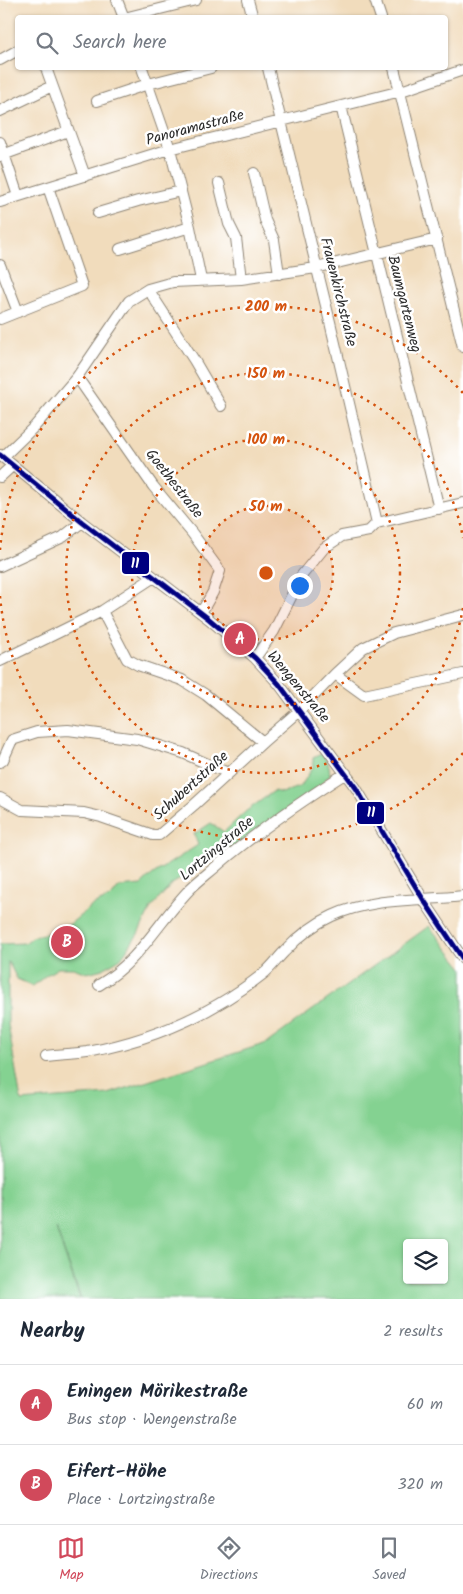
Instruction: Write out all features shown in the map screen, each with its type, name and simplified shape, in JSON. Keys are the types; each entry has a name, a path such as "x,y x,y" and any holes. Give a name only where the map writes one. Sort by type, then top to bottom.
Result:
{"street":[{"path":"117,0 123,15"},
{"path":"136,15 196,0"},
{"path":"248,0 252,15"},
{"path":"375,0 380,15"},
{"path":"0,60 15,52"},
{"path":"47,70 85,176"},
{"path":"143,70 170,149 190,227 201,280"},
{"path":"97,100 148,84 203,70"},
{"name":"Frauenkirchstraße","path":"268,70 366,471 377,524"},
{"path":"395,70 463,347"},
{"name":"Panoramastraße","path":"0,202 170,149 401,91 463,70"},
{"path":"0,111 52,86"},
{"name":"Baumgartenweg","path":"341,106 438,509"},
{"path":"2,155 68,131"},
{"path":"0,142 2,155 18,196"},
{"path":"254,173 265,220 274,240 279,274"},
{"path":"218,183 229,224 236,238 241,279"},
{"path":"0,319 82,286 48,187"},
{"path":"98,214 138,201 181,191"},
{"path":"120,249 190,227"},
{"path":"2,456 34,426 77,377 129,301 148,290 167,283 241,279 316,268 437,238"},
{"path":"0,265 18,312"},
{"path":"148,290 194,360 221,406"},
{"name":"Goethestraße","path":"77,377 153,486 192,533 220,571 214,592 200,613"},
{"name":"Wengenstraße","path":"2,456 82,522 200,613 254,658 279,684 346,772 423,899 463,959"},
{"path":"0,477 12,466"},
{"path":"254,658 274,631 302,575 324,548 342,536 369,531 377,524 463,503"},
{"path":"0,566 63,537 82,522"},
{"path":"0,661 102,611 154,577"},
{"path":"102,611 127,659 138,665 176,678 206,694 262,742"},
{"name":"Schubertstraße","path":"0,798 22,810 84,813 152,835 159,834 300,710 363,648 394,633 463,615"},
{"path":"335,674 364,695 463,674"},
{"path":"0,762 3,760 12,740 37,732 68,730 137,739 183,753 228,773"},
{"name":"Lortzingstraße","path":"99,985 142,950 190,889 244,843 346,772"},
{"path":"46,1056 86,1052 132,1041 186,1021 222,1003 242,990 266,972 285,951 312,927 333,915 354,908 385,902 463,896"}],"green space":[{"path":"323,753 329,766 330,775 317,788 243,842 172,884 151,908 138,934 121,958 103,969 87,973 73,968 58,968 33,986 17,979 8,961 8,1024 21,1101 108,1094 267,1043 429,926 463,968 463,1299 81,1299 56,1228 80,1299 0,1299 0,944 25,943 34,936 52,932 70,924 93,905 111,897 119,887 141,885 153,874 198,845 194,834 211,823 224,832 245,812 274,791 282,793 301,786 313,767 313,758"}],"transit line":[{"name":"11","path":"0,455 82,522 209,619 255,658 279,684 356,788 423,899 463,959"}],"place":[{"name":"Eningen Mörikestraße","path":"240,639"},
{"name":"Eifert-Höhe","path":"67,942"}]}
